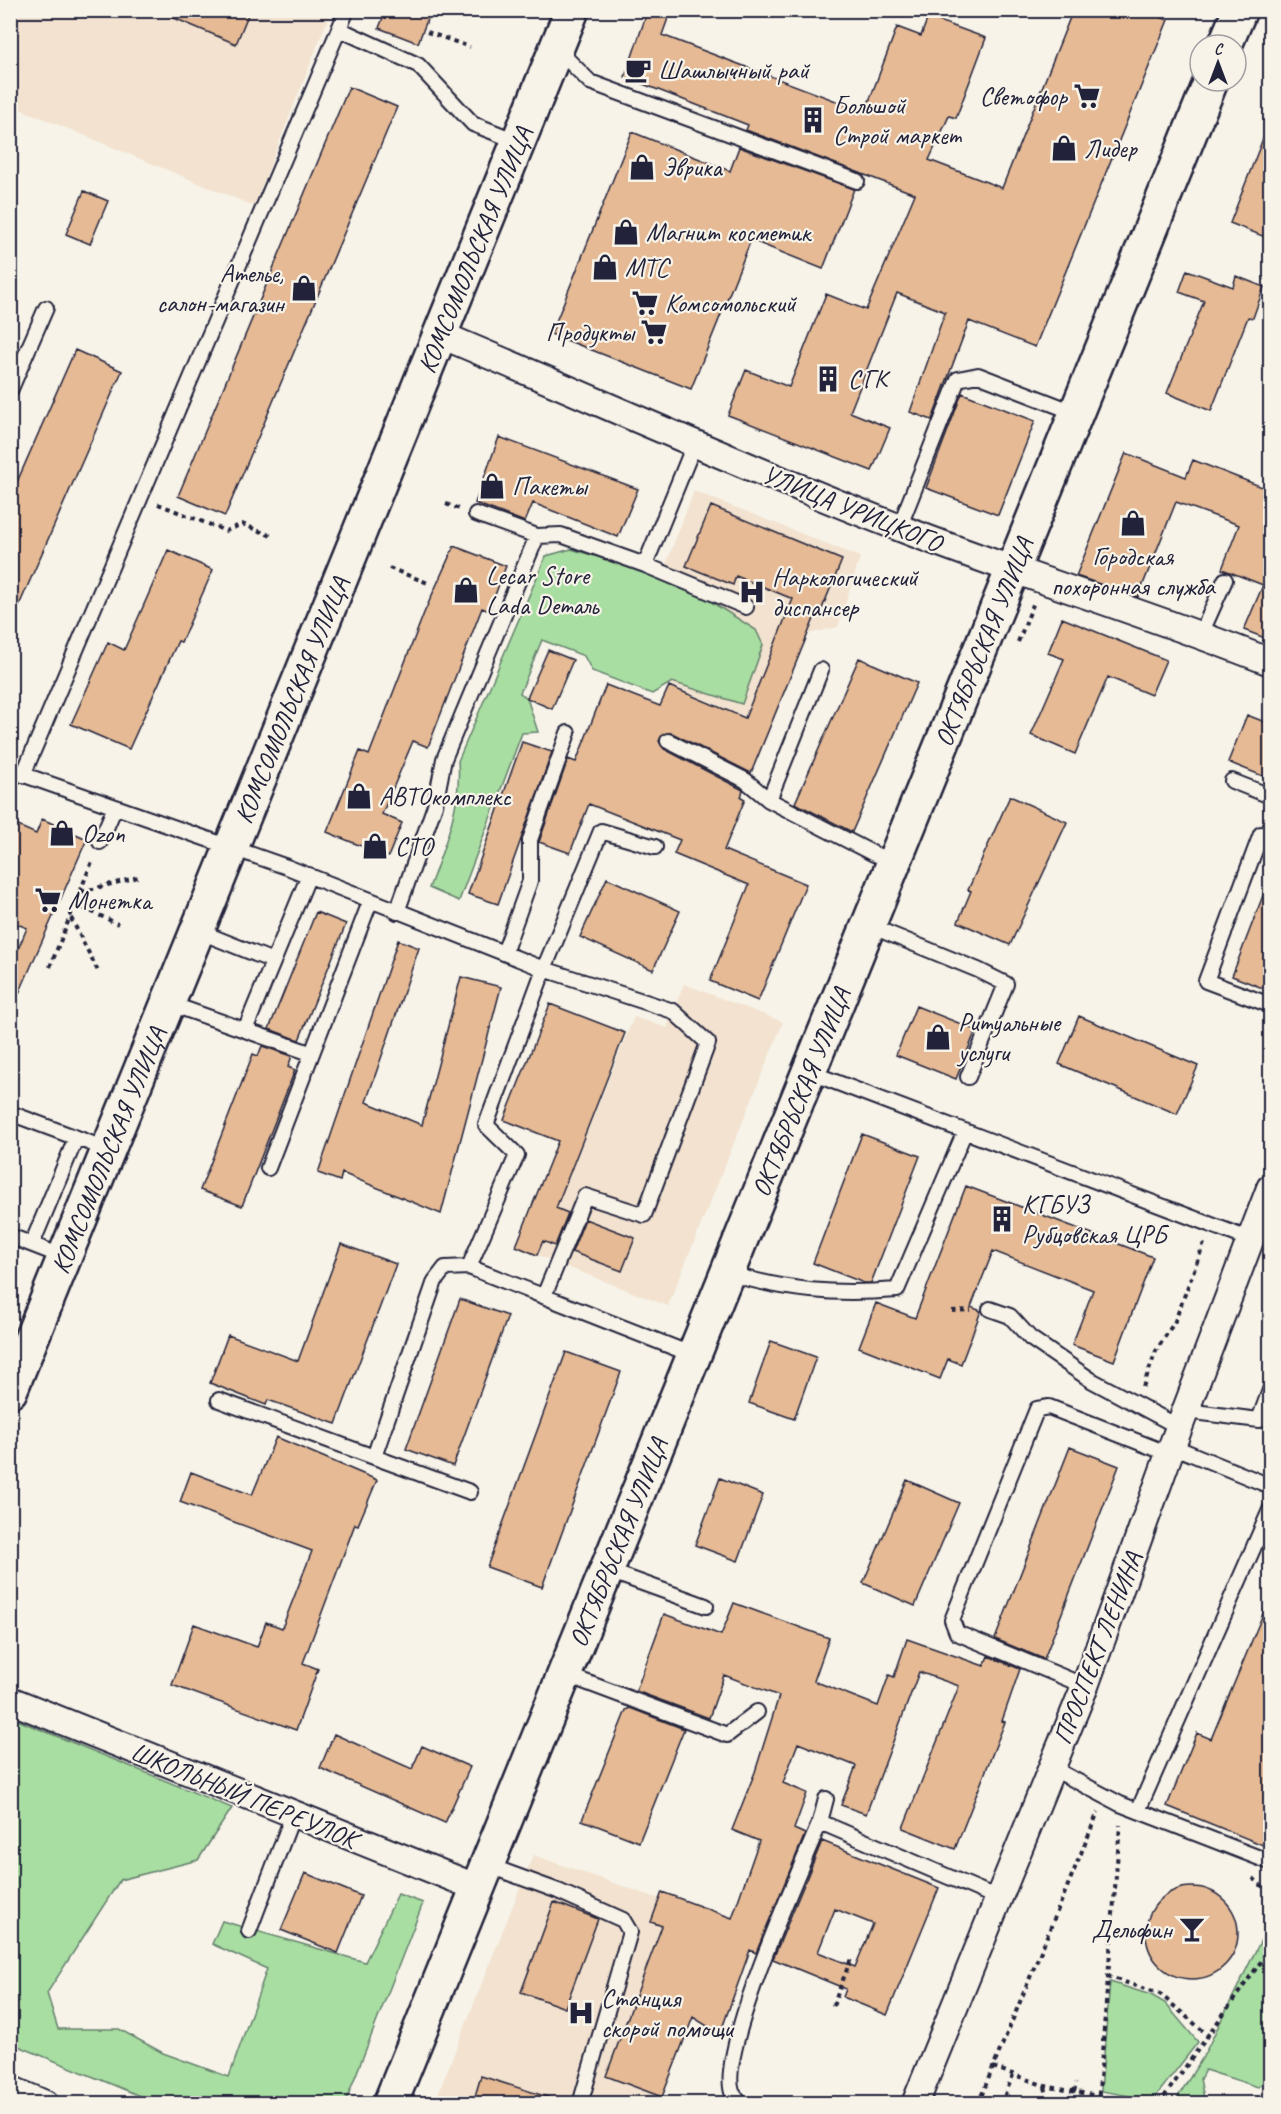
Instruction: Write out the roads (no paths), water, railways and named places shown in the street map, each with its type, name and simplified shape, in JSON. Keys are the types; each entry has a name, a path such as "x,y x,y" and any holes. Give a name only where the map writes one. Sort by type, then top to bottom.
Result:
{"main road":[{"name":"КОМСОМОЛЬСКАЯ УЛИЦА","path":"10,1391 572,10"},
{"path":"1231,33 1240,10"},
{"name":"ОКТЯБРЬСКАЯ УЛИЦА","path":"390,2103 1206,93"}],"street":[{"name":"УЛИЦА УРИЦКОГО","path":"441,336 694,445 899,528 1201,634 1270,662"},
{"name":"ПРОСПЕКТ ЛЕНИНА","path":"915,2103 1085,1686 1176,1435 1270,1188"},
{"name":"ШКОЛЬНЫЙ ПЕРЕУЛОК","path":"10,1700 293,1815 483,1877"},
{"path":"10,2089 45,2103"}],"lane":[{"path":"347,10 141,497 17,772 309,875 370,902 544,969 673,1011 708,1044 644,1215 585,1196 544,1296"},
{"path":"339,29 418,65 473,124 519,142"},
{"path":"557,50 590,81 857,181"},
{"path":"10,391 46,308"},
{"path":"899,528 958,379 978,375 1076,413"},
{"path":"645,565 694,445"},
{"path":"476,514 537,536 561,535 645,565 746,607"},
{"path":"397,912 435,805 444,759 537,536"},
{"path":"1201,634 1225,580"},
{"path":"769,800 821,670"},
{"path":"504,953 530,881 530,840 568,733"},
{"path":"668,741 745,780 769,800 874,854 894,861"},
{"path":"1232,781 1270,796"},
{"path":"100,842 115,807"},
{"path":"469,1267 517,1155 486,1125 544,969 601,831 655,847"},
{"path":"1261,834 1206,981 1270,1005"},
{"path":"245,1030 309,875"},
{"path":"268,1168 310,1053 370,902"},
{"path":"868,926 978,970 1006,984 968,1077"},
{"path":"198,931 273,961"},
{"path":"168,1003 310,1053"},
{"path":"809,1072 1251,1240"},
{"path":"10,1113 109,1150"},
{"path":"726,1273 797,1291 838,1294 897,1290 965,1131"},
{"path":"32,1244 76,1138"},
{"path":"10,1236 65,1258"},
{"path":"374,1456 435,1281 445,1268 469,1267 693,1355"},
{"path":"990,1309 1010,1316 1030,1338 1091,1380 1136,1404 1176,1435 1270,1486"},
{"path":"1085,1686 957,1633 952,1620 1037,1409 1049,1407 1176,1435 1265,1422 1270,1390"},
{"path":"219,1400 470,1492"},
{"path":"1138,1810 1270,1510"},
{"path":"606,1570 706,1606"},
{"path":"564,1674 727,1735 757,1712"},
{"path":"1052,1768 1120,1804 1270,1862"},
{"path":"740,2103 732,2091 736,2048 759,1969 820,1822 826,1798"},
{"path":"249,1931 293,1815"},
{"path":"820,1822 998,1898"},
{"path":"483,1877 558,1891 623,1920 630,1932 580,2103"}],"place":[{"name":"Шашлычный рай","path":"638,70"},
{"name":"Светофор","path":"1087,96"},
{"name":"Большой Строй маркет","path":"813,120"},
{"name":"Лидер","path":"1064,148"},
{"name":"Эврика","path":"642,167"},
{"name":"Магнит косметик","path":"626,232"},
{"name":"МТС","path":"605,267"},
{"name":"Ателье, салон-магазин","path":"304,288"},
{"name":"Комсомольский","path":"645,303"},
{"name":"Продукты","path":"654,332"},
{"name":"СГК","path":"828,379"},
{"name":"Пакеты","path":"492,486"},
{"name":"Городская похоронная служба","path":"1133,523"},
{"name":"Lecar Store Lada Dеталь","path":"466,590"},
{"name":"Наркологический диспансер","path":"752,592"},
{"name":"АВТОкомплекс","path":"359,796"},
{"name":"Ozon","path":"62,833"},
{"name":"СТО","path":"375,846"},
{"name":"Монетка","path":"48,900"},
{"name":"Ритуальные услуги","path":"938,1037"},
{"name":"КГБУЗ Рубцовская ЦРБ","path":"1002,1219"},
{"name":"Дельфин","path":"1192,1929"},
{"name":"Станция скорой помощи","path":"581,2013"}]}
